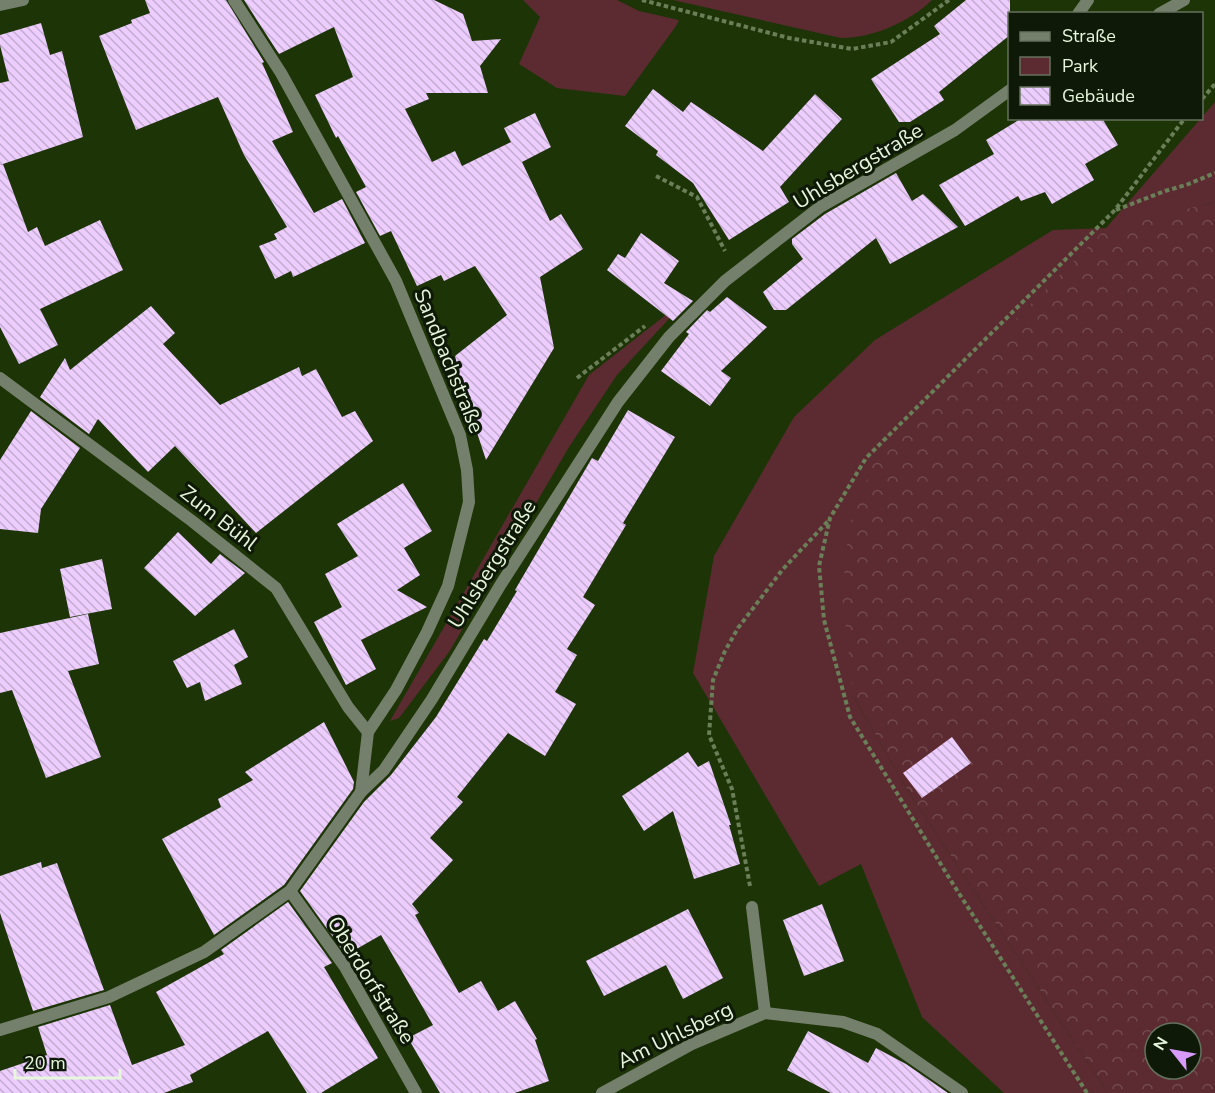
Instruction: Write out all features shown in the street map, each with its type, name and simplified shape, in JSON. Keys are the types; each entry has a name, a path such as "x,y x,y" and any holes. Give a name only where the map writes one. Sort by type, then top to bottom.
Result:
{"street":[{"path":"0,5 22,0"},
{"name":"Sandbachstraße","path":"234,0 281,73 396,281 460,435 467,470 469,502 448,586 396,690 368,732 361,792"},
{"path":"1163,12 1184,0"},
{"name":"Uhlsbergstraße","path":"0,1030 109,997 204,952 290,891 361,792 384,770 432,699 501,584 618,402 669,337 722,284 820,207 955,130 1008,91"},
{"name":"Zum Bühl","path":"0,378 192,521 276,588 348,707 368,732"},
{"name":"Oberdorfstraße","path":"290,891 345,967 416,1093"},
{"name":"Am Uhlsberg","path":"752,908 765,1013"},
{"name":"Am Uhlsberg","path":"602,1093 692,1044 765,1013 843,1023 878,1034 962,1093"}],"path":[{"path":"642,0 789,38 852,49 891,42 949,0"},
{"path":"1203,98 1215,84"},
{"path":"752,908 749,877 732,789 709,735 713,680 725,651 738,628 783,569 830,518 866,458 1115,210 1183,120"},
{"path":"1115,210 1215,173"},
{"path":"656,176 697,197 736,273"},
{"path":"577,378 648,323"},
{"path":"830,518 819,566 824,620 850,717 953,884 1088,1093"}],"green space":[{"path":"523,0 617,0 639,11 679,20 625,96 557,88 519,64 540,17"},
{"path":"673,0 932,0 902,22 878,32 841,38"},
{"path":"1215,102 1215,202 1203,205 854,698 912,797 1108,1093 1004,1093 922,1017 861,864 819,886 693,673 714,556 794,417 875,340 1053,230 1106,228 1199,120 1203,120 1203,116"},
{"path":"1215,202 1215,1093 1108,1093 912,797 854,698 842,596 849,527 874,461 1106,229"},
{"path":"690,296 617,375 569,447 449,652 399,718 390,721 589,375"}],"building":[{"path":"145,0 226,0 264,62 262,63 293,132 272,141 314,213 342,199 365,243 293,277 291,271 275,279 259,246 277,239 274,234 287,227 244,155 218,97 136,130 99,36 150,13"},
{"path":"244,0 434,0 463,14 472,41 501,39 480,66 488,93 426,93 429,99 405,109 432,162 455,151 462,166 511,142 504,128 535,113 551,147 522,162 550,221 561,214 583,249 540,277 554,348 486,460 463,390 455,356 507,315 475,266 444,281 441,275 417,286 391,231 380,236 356,192 366,187 338,136 336,138 315,95 353,77 334,27 279,54"},
{"path":"966,0 1010,0 1008,37 939,92 944,100 910,122 899,122 871,79 940,34 934,26"},
{"path":"41,23 50,55 62,51 83,137 0,165 0,83 9,81 0,45 0,35"},
{"path":"653,89 683,112 691,102 763,151 815,94 842,119 780,187 789,202 729,240 693,183 656,155 658,151 625,126"},
{"path":"1019,120 1103,120 1118,145 1085,164 1094,180 1052,204 1045,192 1021,201 1018,196 965,226 939,185 994,154 986,140"},
{"path":"3,164 28,232 37,227 45,246 100,220 123,270 40,309 58,345 19,364 0,327 0,165"},
{"path":"896,173 912,201 923,194 958,227 890,264 876,238 786,310 774,310 763,292 803,259 792,244 792,239 825,214"},
{"path":"641,233 679,261 664,283 693,301 673,321 607,270 618,254 625,258"},
{"path":"727,297 767,327 721,371 731,378 710,406 661,371 689,334 686,332 707,310 710,312"},
{"path":"151,306 175,333 163,344 220,405 299,367 302,376 316,369 342,417 355,411 373,441 256,533 175,446 148,472 98,419 89,434 40,397 65,358 70,370"},
{"path":"628,410 675,437 623,523 626,525 583,597 595,605 567,649 577,655 555,692 576,704 545,756 508,733 457,797 463,802 430,838 453,860 412,904 419,913 415,915 459,993 481,981 498,1011 515,1001 537,1039 535,1040 549,1081 515,1093 440,1093 408,1038 433,1025 381,935 346,955 300,891 364,802 391,775 436,717 484,639 487,641 592,458 598,461"},
{"path":"31,411 80,448 41,509 38,533 0,529 0,460"},
{"path":"403,483 432,531 404,548 420,575 397,590 427,607 361,640 376,669 346,685 314,622 342,607 325,574 358,556 337,524"},
{"path":"178,532 211,564 220,554 245,573 195,616 144,568"},
{"path":"102,559 112,609 70,617 60,569"},
{"path":"88,614 99,664 68,671 101,757 46,778 12,690 0,693 0,633"},
{"path":"234,629 248,657 234,665 242,684 205,701 200,682 187,688 173,661"},
{"path":"324,722 354,782 353,789 284,885 214,935 162,839 221,807 218,799 253,780 245,772"},
{"path":"952,737 971,763 922,798 903,773"},
{"path":"688,752 698,767 709,761 731,825 729,825 740,864 694,879 673,811 644,831 622,796"},
{"path":"41,862 42,868 57,863 104,990 33,1011 0,913 0,876"},
{"path":"288,902 332,963 324,967 378,1058 321,1093 307,1093 268,1031 190,1075 193,1082 164,1093 0,1093 0,1071 47,1055 38,1027 110,1005 132,1065 185,1045 156,992 224,954 221,950"},
{"path":"822,904 844,961 804,976 783,920"},
{"path":"688,909 723,978 683,999 666,965 604,996 586,961"},
{"path":"808,1031 868,1063 876,1048 906,1064 948,1093 831,1093 787,1070"}]}
